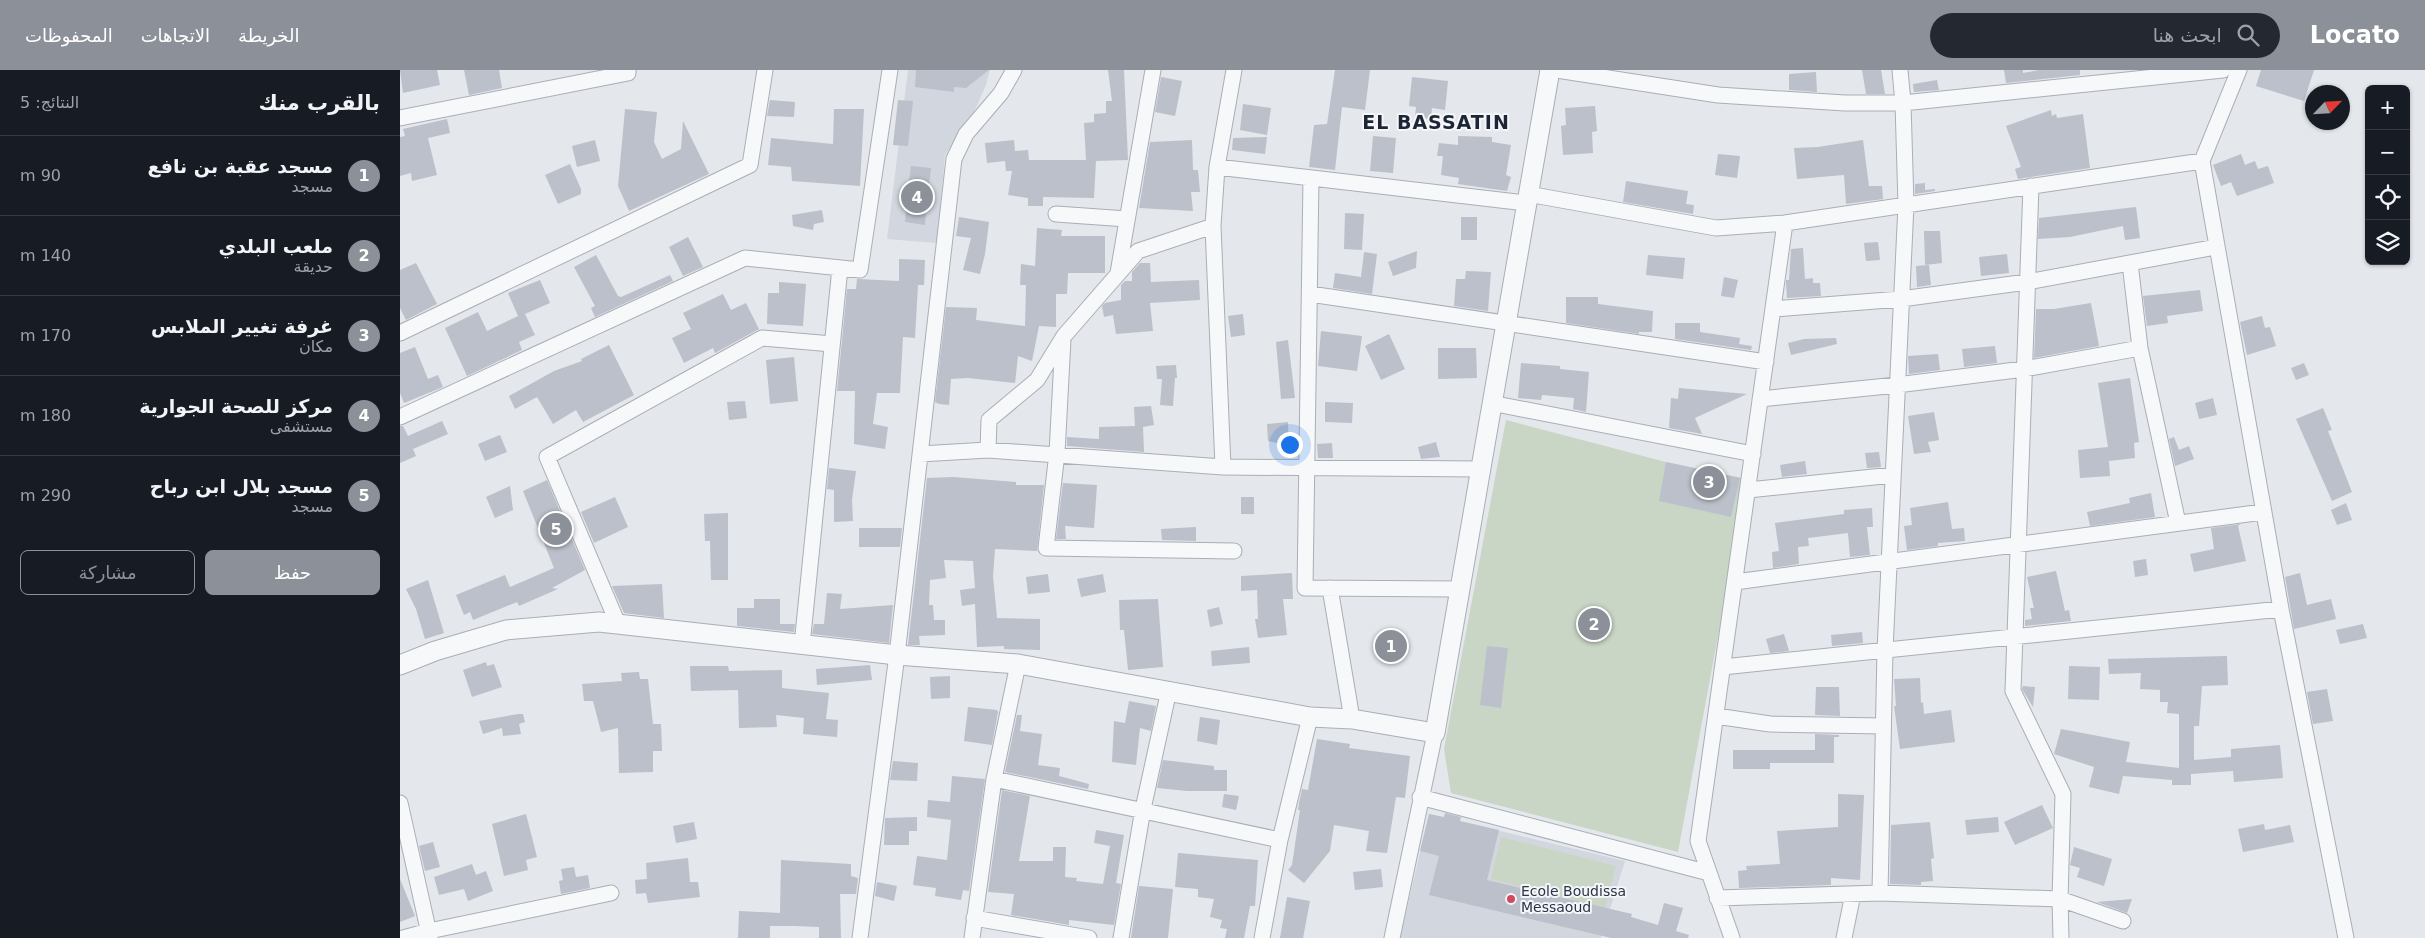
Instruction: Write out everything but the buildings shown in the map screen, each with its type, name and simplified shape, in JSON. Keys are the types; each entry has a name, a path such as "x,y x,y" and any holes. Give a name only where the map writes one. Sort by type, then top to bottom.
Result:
{"street":[{"path":"400,118 628,73 628,70"},
{"path":"400,333 750,165 764,70"},
{"path":"400,417 745,258 860,270 890,70"},
{"path":"860,938 897,656 954,159 966,134 1001,93 1014,70"},
{"path":"1118,275 1154,70"},
{"path":"1223,467 1213,226 1217,167 1234,70"},
{"path":"1392,938 1434,733 1550,70"},
{"path":"1557,70 1718,95 1845,104 1903,104 2223,70"},
{"path":"1880,893 1884,650 1906,205 1900,70"},
{"path":"2239,70 2202,161 2263,512 2346,938"},
{"path":"1217,167 1311,178 1527,198 1716,228 1785,223 2202,161"},
{"path":"1311,178 1305,588 1458,588"},
{"path":"2031,186 2012,691 2063,794 2060,899 2061,938"},
{"path":"1056,214 1127,219"},
{"path":"1732,938 1698,842 1785,223"},
{"path":"988,450 989,420 1037,380 1064,336 1138,251 1213,226"},
{"path":"1773,309 1901,299 2027,282 2216,247"},
{"path":"2130,263 2140,348 2178,523"},
{"path":"802,645 840,268"},
{"path":"1310,294 1766,362"},
{"path":"1064,336 1057,453 1046,548 1234,551"},
{"path":"618,624 547,457 762,338 832,344"},
{"path":"1760,399 1897,385 2024,369 2140,348"},
{"path":"1491,403 1753,454"},
{"path":"920,454 988,450 1057,453 1223,467 1480,469"},
{"path":"1748,490 1893,475"},
{"path":"1735,582 1889,560 2263,512"},
{"path":"1330,588 1352,719"},
{"path":"1723,667 2281,609"},
{"path":"400,665 435,651 506,630 599,622 897,656 1018,664 1310,717 1352,719 1434,733"},
{"path":"972,938 994,779 1018,664"},
{"path":"1121,938 1144,809 1169,690"},
{"path":"1716,716 1770,724 1883,726"},
{"path":"1262,938 1280,840 1310,717"},
{"path":"994,779 1144,809 1280,840"},
{"path":"1420,797 1708,873"},
{"path":"400,803 430,934"},
{"path":"403,938 430,934 611,893"},
{"path":"1717,898 1880,893 2060,899 2123,921"},
{"path":"1844,938 1853,894"},
{"path":"974,918 1089,938"}],"shaded area":[{"path":"908,70 990,70 986,85 975,110 945,155 937,243 887,239"},
{"name":"Ecole Boudissa Messaoud","path":"1429,814 1625,861 1601,938 1400,938"}],"green space":[{"path":"1506,420 1666,462 1747,479 1678,852 1451,793 1444,749"},
{"path":"1501,837 1616,866 1605,908 1491,879"}],"place":[{"name":"مركز للصحة الجوارية","path":"917,197"},
{"name":"غرفة تغيير الملابس","path":"1709,482"},
{"name":"مسجد بلال ابن رباح","path":"556,529"},
{"name":"ملعب البلدي","path":"1594,624"},
{"name":"مسجد عقبة بن نافع","path":"1391,646"},
{"name":"Ecole Boudissa Messaoud","path":"1511,899"}],"district":[{"name":"EL BASSATIN","path":"1436,122"}]}
